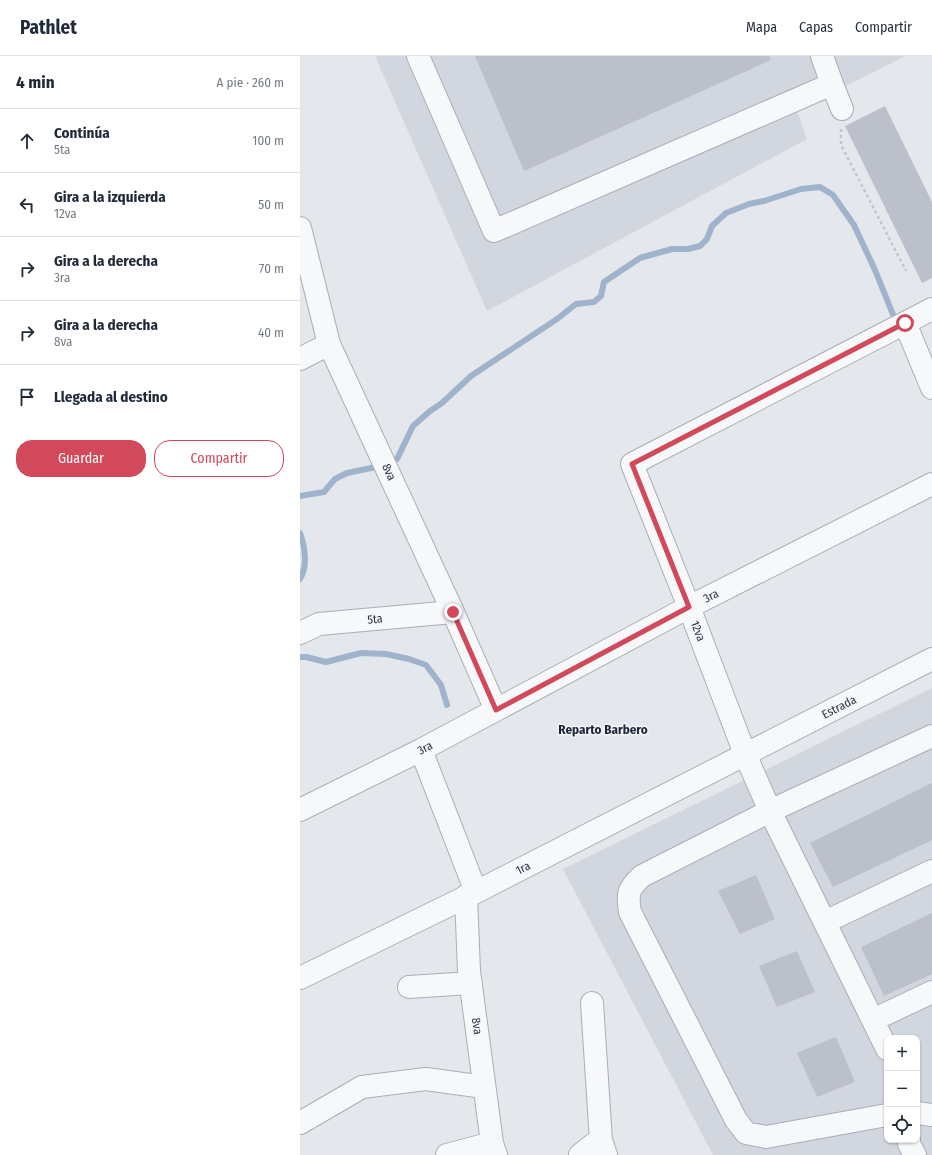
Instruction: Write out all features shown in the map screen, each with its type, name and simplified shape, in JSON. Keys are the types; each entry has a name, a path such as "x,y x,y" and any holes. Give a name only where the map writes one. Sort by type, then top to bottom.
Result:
{"street":[{"path":"418,56 494,231 832,84"},
{"path":"822,56 842,109"},
{"name":"8va","path":"300,228 329,344 453,612 496,710"},
{"path":"932,310 905,323 932,388"},
{"name":"12va","path":"884,1043 770,812 745,754 632,464 905,323"},
{"path":"300,359 329,344"},
{"name":"3ra","path":"300,810 421,750 689,607 932,484"},
{"name":"5ta","path":"300,633 319,624 453,612"},
{"name":"Estrada","path":"745,754 932,659"},
{"path":"884,1116 766,1137 746,1133 736,1120 630,912 628,899 631,886 642,876 770,812 932,736"},
{"name":"8va","path":"421,750 471,894 471,983 484,1087 494,1149"},
{"name":"1ra","path":"300,978 471,894 745,754"},
{"path":"825,922 932,871"},
{"path":"409,987 471,983"},
{"path":"873,1020 932,992"},
{"path":"592,1002 601,1141 604,1150"},
{"path":"300,1123 362,1087 426,1079 484,1087"},
{"path":"920,1113 932,1115"},
{"path":"909,1143 915,1155"},
{"path":"580,1155 594,1144 604,1150"},
{"path":"447,1155 494,1149"}],"path":[{"path":"842,109 842,145 906,271"}],"shaded area":[{"path":"375,56 905,56 797,111 807,139 487,311"},
{"path":"932,688 932,1155 713,1155 563,869"}],"building":[{"path":"475,56 769,56 771,60 524,171"},
{"path":"885,106 932,202 932,278 922,283 845,126"},
{"path":"932,783 932,840 833,887 810,843"},
{"path":"756,875 775,919 740,934 718,891"},
{"path":"932,913 932,974 884,996 861,947"},
{"path":"797,951 815,992 777,1007 759,966"},
{"path":"836,1037 855,1082 817,1097 797,1053"}],"waterway":[{"path":"300,496 324,492 335,479 347,473 376,467 397,459 413,426 442,403 471,376 557,319 576,304 594,302 601,296 604,282 640,258 672,249 688,249 700,246 707,239 712,226 726,213 749,204 764,201 801,189 820,187 833,195 854,225 875,270 894,317"},
{"path":"300,533 305,556 303,574 300,579"},
{"path":"300,657 326,662 361,653 386,654 409,659 426,665 441,685 447,705"}],"district":[{"name":"Reparto Barbero","path":"603,729"}],"route":[{"path":"453,612 496,710 689,607 632,464 905,323"}]}
